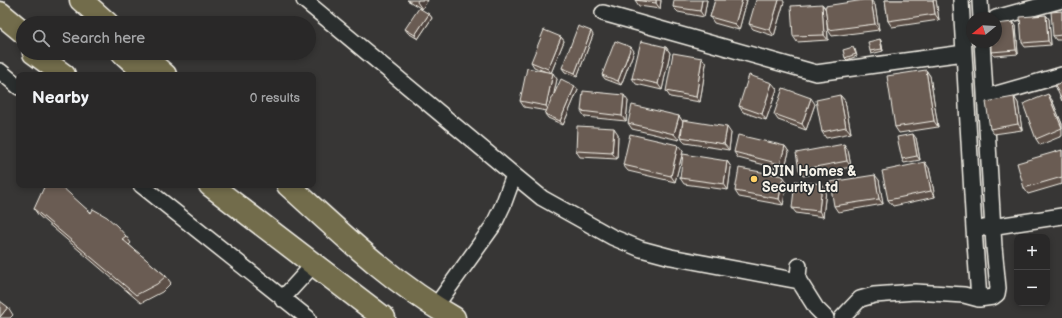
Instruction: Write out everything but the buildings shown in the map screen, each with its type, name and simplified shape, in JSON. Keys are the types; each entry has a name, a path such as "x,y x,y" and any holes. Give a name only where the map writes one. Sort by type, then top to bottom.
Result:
{"highway":[{"path":"65,0 82,16"},
{"path":"81,0 99,16"},
{"path":"0,13 16,26"},
{"path":"0,28 16,40"},
{"path":"44,60 60,72"},
{"path":"57,60 68,72"},
{"path":"131,60 144,72"},
{"path":"148,60 162,72"},
{"path":"214,188 384,318"},
{"path":"291,188 372,261 444,313"}],"street":[{"path":"304,0 542,198 612,238 641,249 671,257 799,281"},
{"path":"961,0 979,299"},
{"path":"980,0 981,12"},
{"path":"1002,16 1062,0"},
{"path":"603,13 816,73 964,53"},
{"path":"842,318 860,300 874,295 915,292 964,295 979,299 993,297 997,294 998,288 994,247 982,48"},
{"path":"0,71 16,85"},
{"path":"986,97 1062,75"},
{"path":"444,313 493,226 503,205 514,175"},
{"path":"145,188 282,299 308,318"},
{"path":"974,229 1062,216"},
{"path":"282,299 314,264"},
{"path":"798,266 799,281 816,308 826,318"}],"place":[{"name":"DJIN Homes & Security Ltd","path":"754,179"}]}
